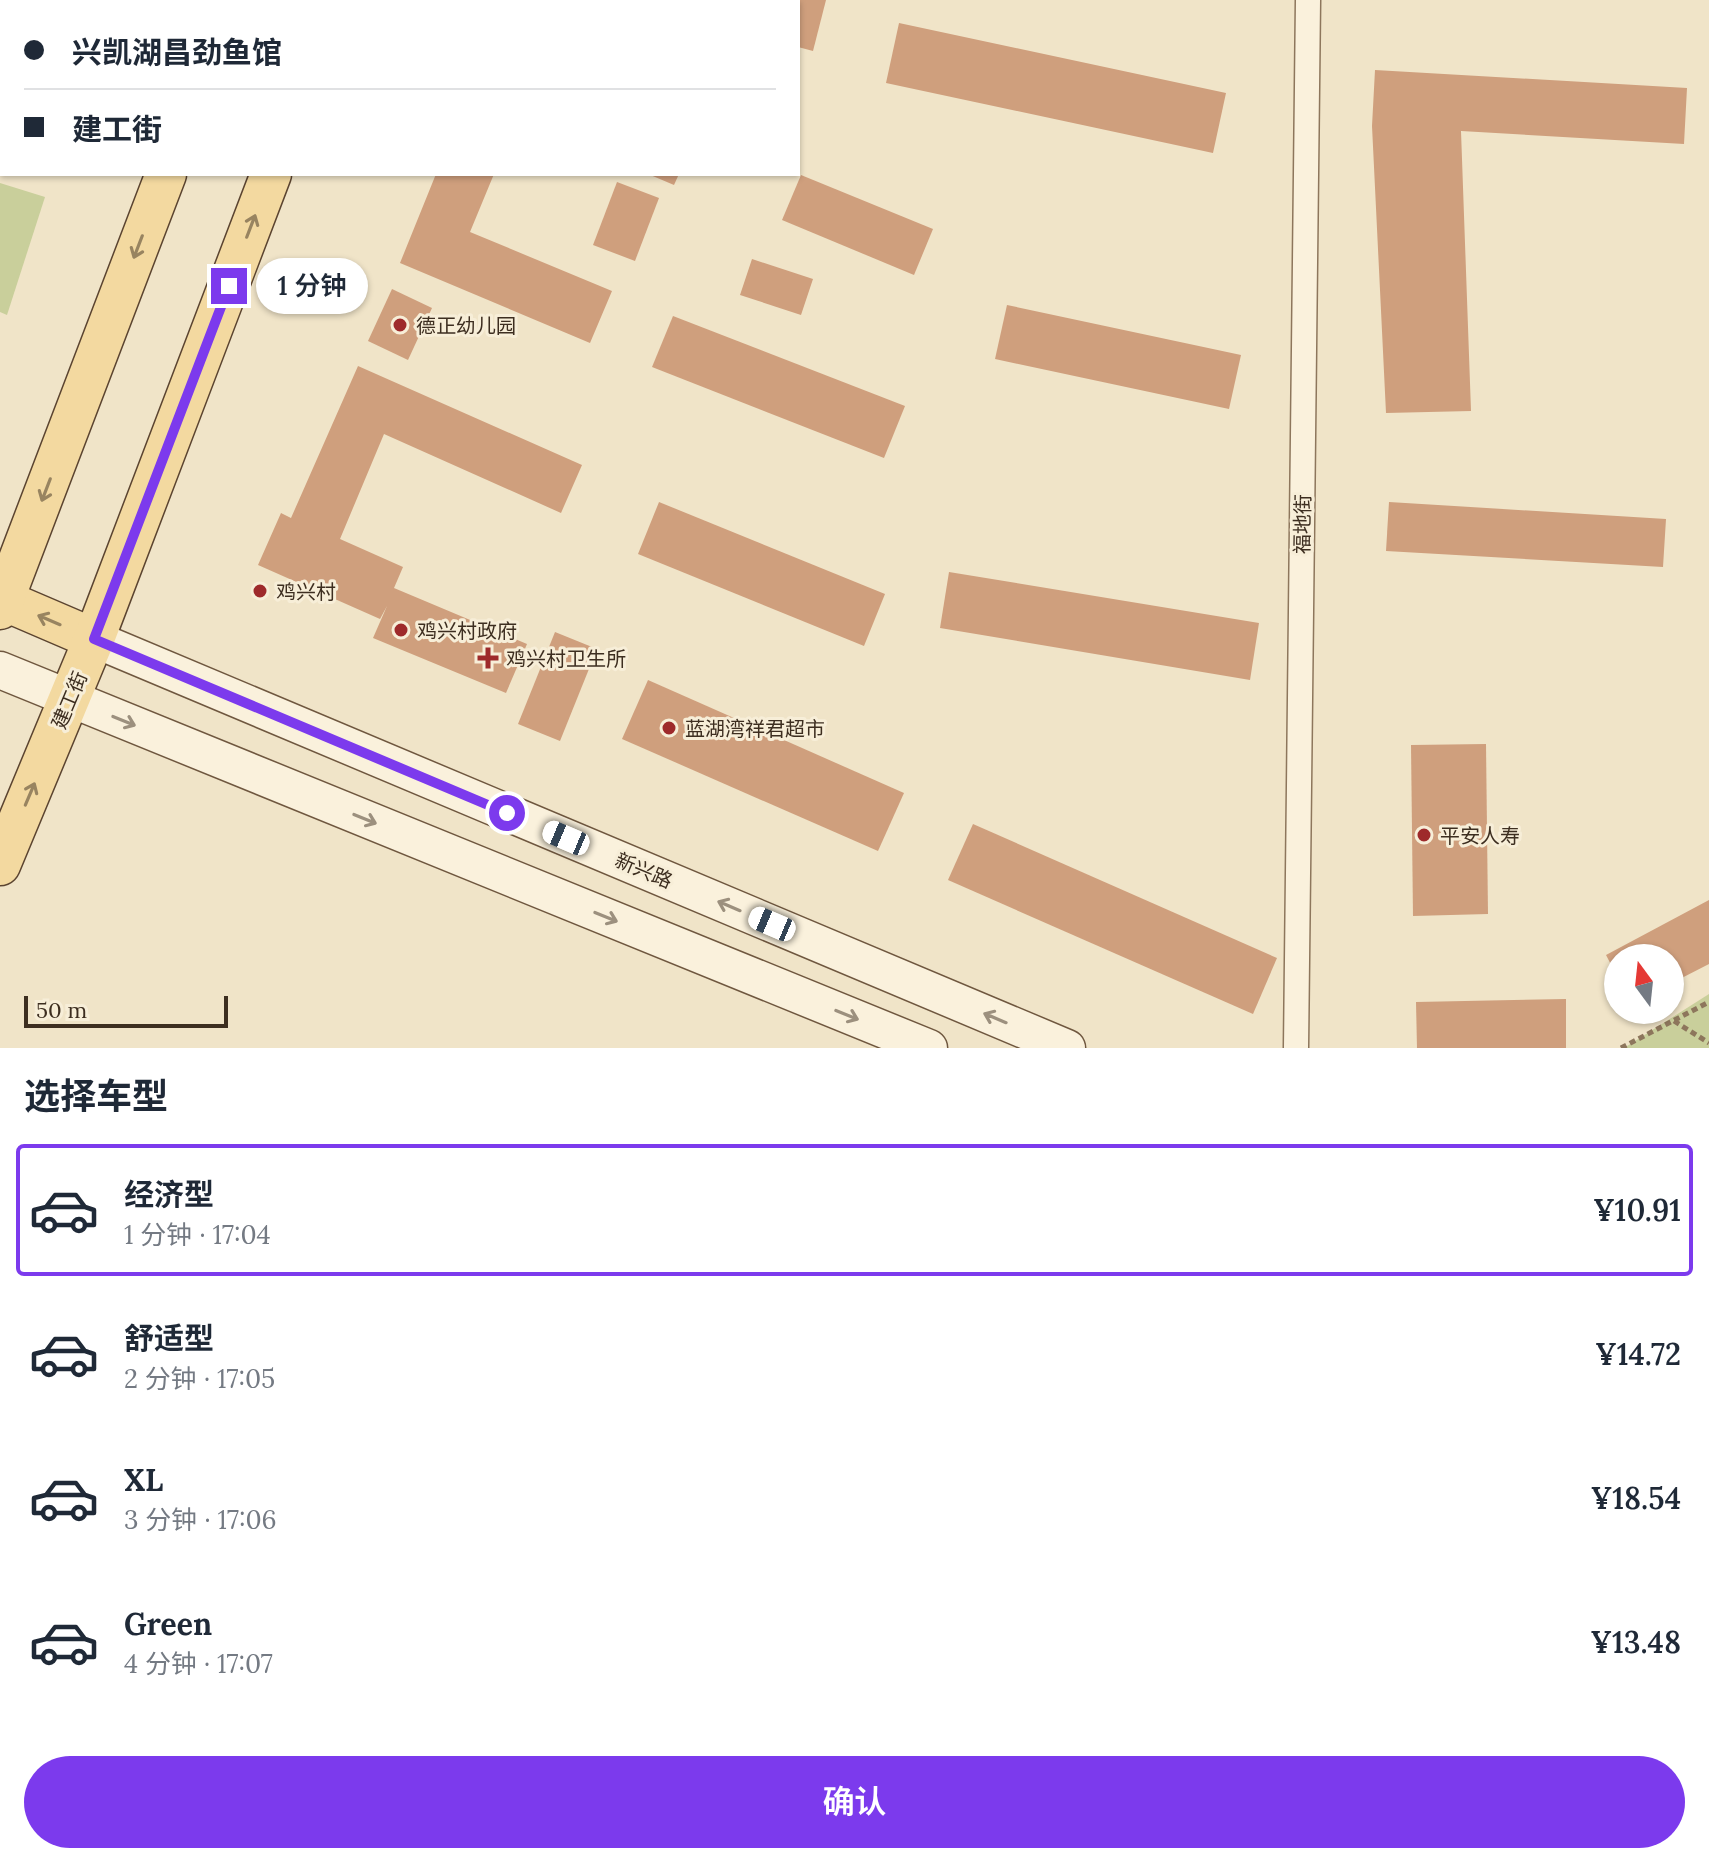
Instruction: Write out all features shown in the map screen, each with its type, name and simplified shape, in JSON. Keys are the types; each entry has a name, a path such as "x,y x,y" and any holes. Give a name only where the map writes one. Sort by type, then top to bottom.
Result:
{"main road":[{"path":"1,603 165,176"},
{"name":"建工街","path":"0,865 94,639 270,176"},
{"name":"新兴路","path":"1,603 94,639 1067,1048"},
{"path":"0,670 929,1048"}],"street":[{"name":"福地街","path":"1296,1048 1308,0"}],"path":[{"path":"1684,1014 1709,1002"},
{"path":"1621,1048 1666,1024"},
{"path":"1679,1024 1709,1043"}],"green space":[{"path":"0,183 45,197 7,315 0,312"},
{"path":"1709,994 1709,1048 1624,1048 1662,1024 1684,1024 1684,1010"}],"building":[{"path":"800,0 826,0 813,51 800,48"},
{"path":"899,23 1226,93 1213,153 886,83"},
{"path":"1375,70 1687,88 1684,144 1461,131 1471,411 1386,413 1372,126"},
{"path":"801,175 933,229 914,275 782,220"},
{"path":"435,176 493,176 470,232 612,291 590,343 400,263"},
{"path":"653,176 678,176 674,185"},
{"path":"617,182 659,198 635,261 593,245"},
{"path":"752,259 813,279 801,315 740,295"},
{"name":"德正幼儿园","path":"392,289 432,308 408,360 368,341"},
{"path":"1007,305 1241,355 1229,409 995,359"},
{"path":"673,316 905,406 884,458 652,367"},
{"path":"358,366 582,465 561,513 384,434 340,539 403,567 394,588 527,644 506,693 373,638 387,606 380,619 258,565 281,513 291,518"},
{"path":"659,502 885,594 864,646 638,554"},
{"path":"1389,502 1666,519 1663,567 1386,551"},
{"path":"949,572 1259,623 1250,680 940,628"},
{"path":"555,632 597,649 560,741 518,724"},
{"path":"648,680 904,793 878,851 622,739"},
{"path":"1486,744 1488,914 1413,916 1411,745"},
{"path":"973,824 1277,958 1253,1014 948,880"},
{"path":"1709,900 1709,964 1684,977 1684,944 1627,944"},
{"path":"1566,999 1566,1048 1417,1048 1416,1002"}],"place":[{"name":"德正幼儿园","path":"400,325"},
{"name":"鸡兴村","path":"260,591"},
{"name":"鸡兴村政府","path":"401,630"},
{"name":"鸡兴村卫生所","path":"488,658"},
{"name":"蓝湖湾祥君超市","path":"669,728"},
{"name":"平安人寿","path":"1424,835"}],"route":[{"path":"229,286 94,639 507,813"}]}
